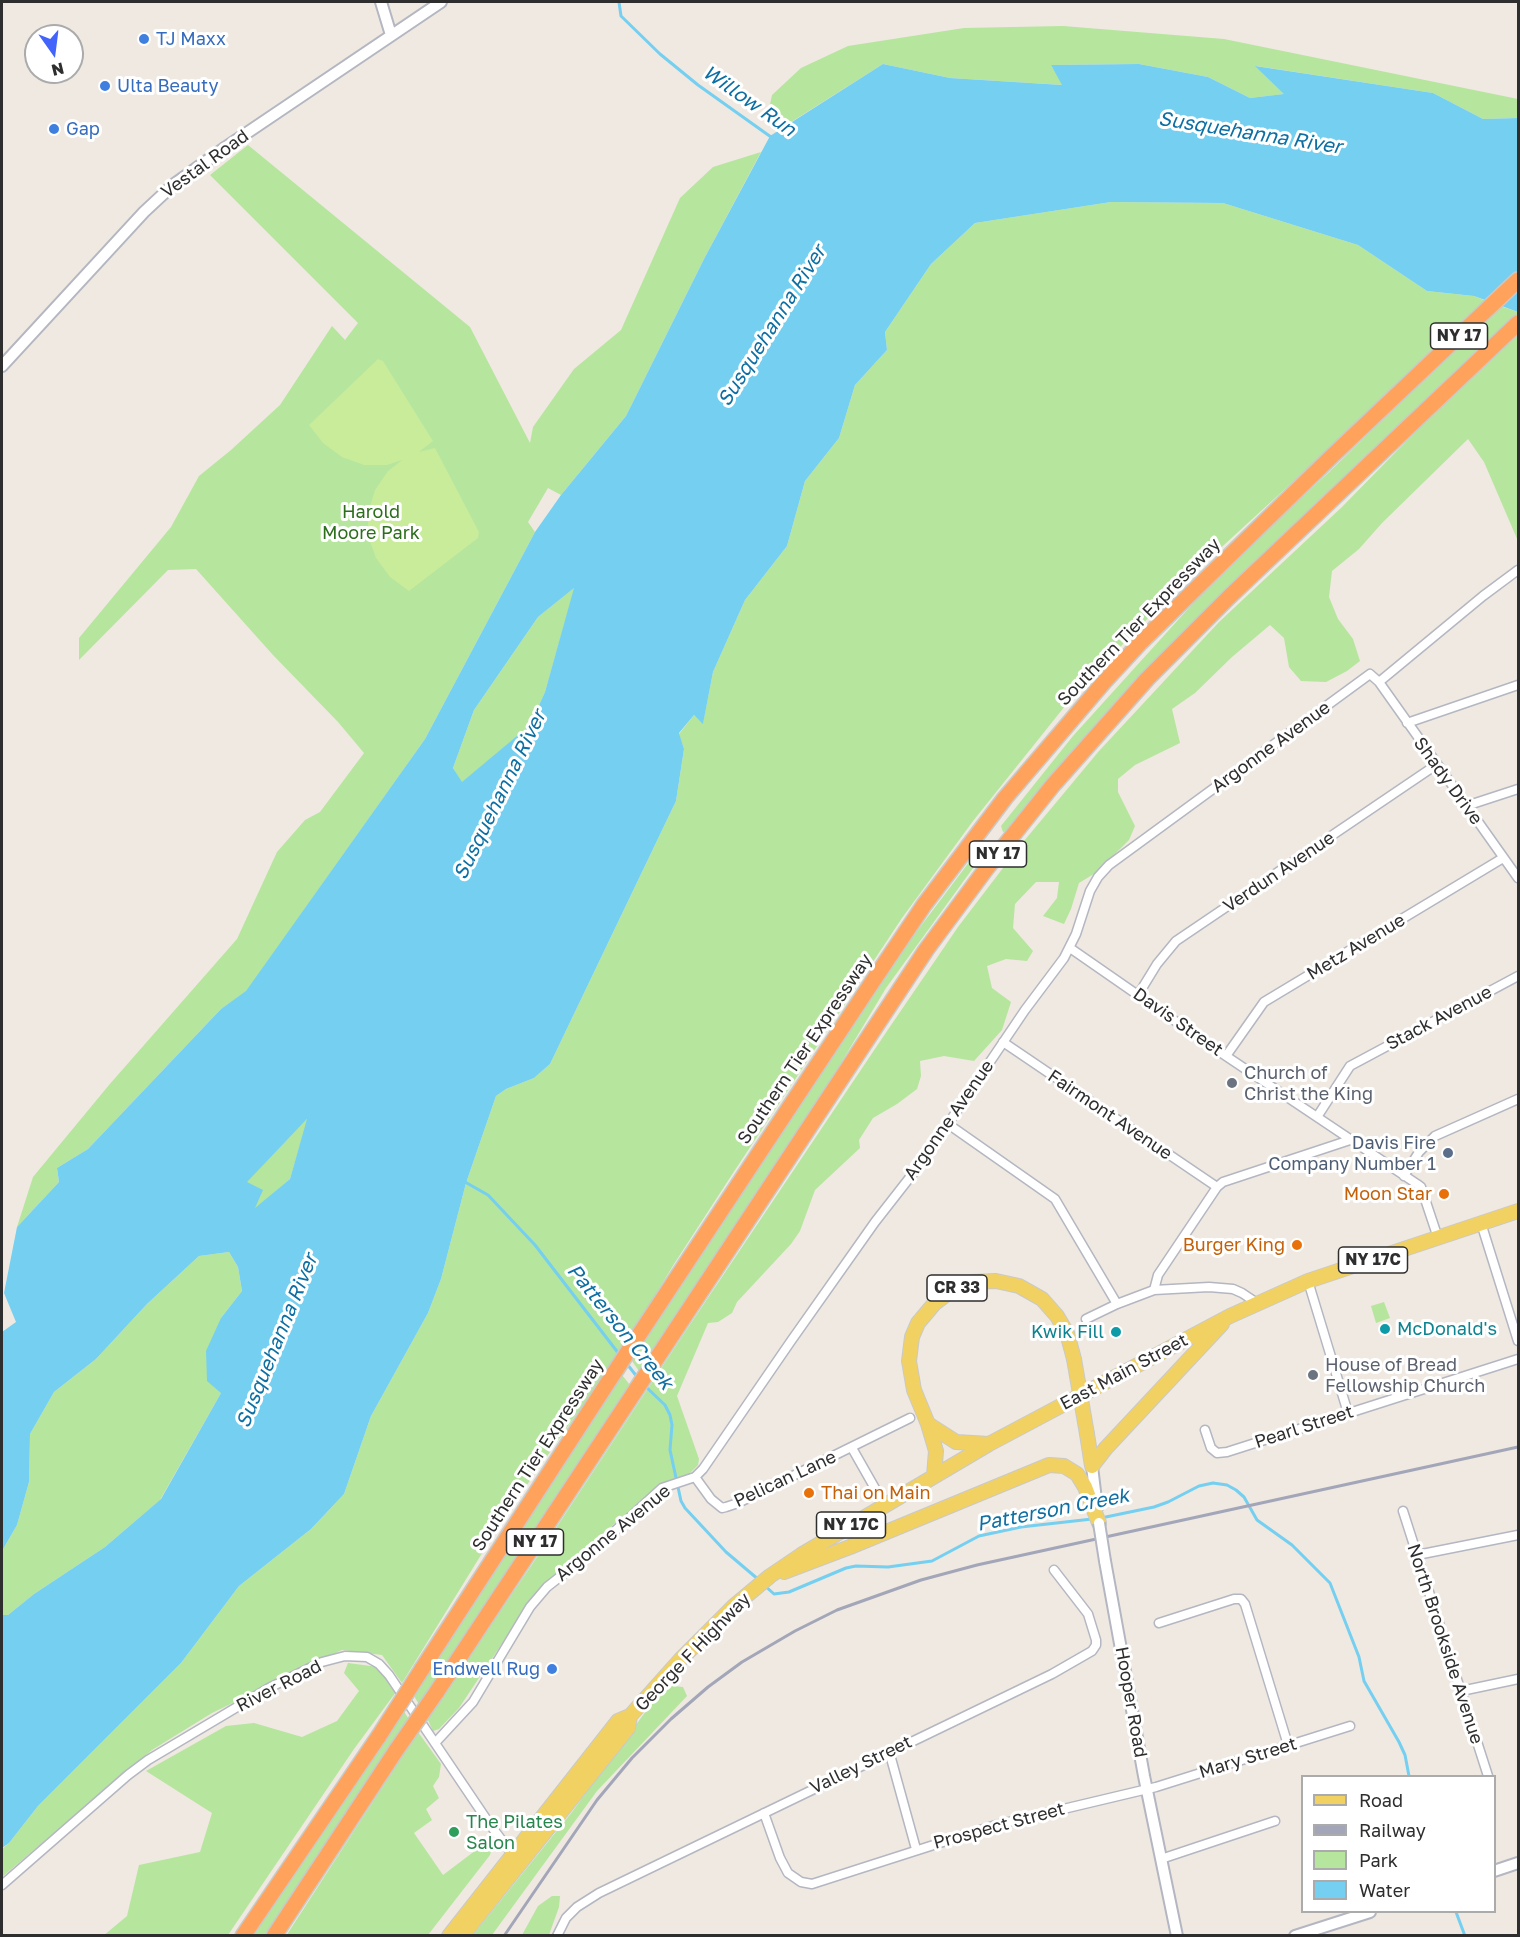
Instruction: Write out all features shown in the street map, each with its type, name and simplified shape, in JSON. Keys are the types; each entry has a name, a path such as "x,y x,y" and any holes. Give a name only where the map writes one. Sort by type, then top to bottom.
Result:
{"highway":[{"name":"Southern Tier Expressway","path":"243,1935 378,1736 617,1367 924,905 1005,798 1141,642 1332,456 1518,280"},
{"name":"NY 17","path":"274,1935 927,950 986,869 1053,785 1147,679 1238,589 1518,323"}],"main road":[{"name":"East Main Street","path":"756,1588 801,1555 989,1444 1230,1316 1308,1281 1518,1211"},
{"name":"CR 33","path":"934,1476 936,1450 911,1379 909,1356 912,1338 918,1323 934,1304 951,1291 973,1282 996,1281 1019,1286 1042,1299 1057,1316 1067,1333 1074,1359 1092,1466"},
{"path":"1092,1466 1106,1448 1230,1316"},
{"path":"928,1424 956,1442 989,1444"},
{"path":"770,1576 804,1566 1049,1465 1064,1466 1077,1474 1091,1491 1099,1523"},
{"name":"George F Highway","path":"449,1935 618,1721 630,1716 680,1660 734,1606 756,1588"},
{"name":"George F Highway","path":"462,1935 628,1728 630,1716"}],"street":[{"path":"381,2 391,35"},
{"name":"Vestal Road","path":"2,366 144,212 173,185 441,2"},
{"path":"1379,682 1518,570"},
{"name":"Argonne Avenue","path":"435,1743 473,1702 530,1607 547,1587 594,1550 662,1488 695,1477 703,1470 874,1222 925,1158 1070,948 1090,891 1098,877 1109,865 1364,677 1370,674 1379,682"},
{"name":"Shady Drive","path":"1379,682 1518,878"},
{"path":"1407,723 1518,685"},
{"name":"Verdun Avenue","path":"1138,995 1157,964 1176,941 1436,765"},
{"path":"1466,806 1518,789"},
{"name":"Metz Avenue","path":"1226,1056 1264,1002 1503,858"},
{"name":"Davis Street","path":"1070,948 1421,1187 1438,1238"},
{"name":"Stack Avenue","path":"1317,1117 1350,1066 1518,976"},
{"name":"Fairmont Avenue","path":"1004,1042 1217,1187"},
{"path":"1404,1176 1424,1145 1435,1136 1518,1099"},
{"path":"948,1124 1055,1199 1117,1304"},
{"path":"1154,1290 1158,1275 1217,1187 1223,1182 1350,1140"},
{"path":"1481,1223 1518,1341"},
{"path":"1308,1281 1348,1413"},
{"path":"1086,1319 1154,1290 1209,1287 1233,1289 1257,1303"},
{"name":"Pearl Street","path":"1205,1430 1211,1448 1217,1453 1227,1452 1518,1359"},
{"name":"Pelican Lane","path":"695,1477 711,1499 722,1508 726,1507 910,1418"},
{"name":"Pelican Lane","path":"852,1448 885,1506"},
{"path":"1091,1491 1092,1466"},
{"name":"North Brookside Avenue","path":"1403,1510 1488,1775"},
{"name":"Hooper Road","path":"1099,1523 1147,1789 1177,1935"},
{"path":"1417,1555 1518,1535"},
{"name":"Valley Street","path":"557,1935 566,1918 577,1907 599,1893 1052,1674 1092,1651 1096,1646 1096,1640 1088,1614 1054,1570"},
{"path":"1159,1623 1234,1599 1241,1599 1245,1604 1288,1745"},
{"name":"River Road","path":"2,1884 128,1774 148,1760 269,1688 322,1662 345,1656 367,1657 379,1664 389,1675 513,1855"},
{"path":"1461,1691 1518,1679"},
{"name":"Mary Street","path":"1147,1789 1350,1726"},
{"name":"Prospect Street","path":"889,1751 916,1849 996,1825 1147,1789"},
{"path":"764,1813 780,1858 788,1873 801,1882 812,1884 820,1882 885,1862 916,1849"},
{"path":"1161,1859 1275,1821"},
{"path":"1496,1870 1518,1863"},
{"path":"1294,1935 1364,1913"}],"green space":[{"path":"1063,26 1224,39 1518,99 1518,118 1483,119 1433,93 1256,66 1285,94 1250,98 1208,77 1139,64 1051,65 1063,85 950,78 883,64 788,124 769,109 772,95 801,68 848,46 964,28"},
{"name":"Harold Moore Park","path":"248,145 470,327 530,443 533,427 574,369 621,330 680,198 713,167 761,152 705,257 626,416 561,495 548,488 528,522 535,532 425,739 246,992 221,1009 88,1149 57,1168 59,1182 17,1227 33,1177 109,1085 237,939 277,852 305,820 320,812 364,753 196,569 168,570 79,660 79,638 171,527 199,476 280,405 332,326 345,340 358,323 210,175"},
{"path":"1111,202 1223,203 1358,245 1427,291 1474,296 1489,302 1177,588 1073,696 973,821 902,918 733,1173 623,1348 505,1516 402,1683 382,1655 342,1650 212,1713 152,1750 2,1877 2,1849 38,1806 181,1663 239,1586 311,1529 344,1494 371,1416 428,1313 441,1279 466,1183 496,1096 506,1089 534,1078 550,1064 676,801 684,749 679,734 694,715 703,723 713,672 745,600 787,546 805,481 839,438 855,385 887,350 885,332 931,264 975,223"},
{"path":"1500,306 1518,312 1518,317 1430,398 1008,831 1003,832 1001,826 1073,736 1226,567 1326,475"},
{"path":"1518,327 1518,541 1484,462 1468,439 1382,523 1359,549 1332,571 1329,597 1338,619 1353,639 1360,661 1326,682 1301,681 1289,667 1284,638 1270,625 1232,657 1195,693 1172,709 1180,743 1135,765 1118,779 1118,792 1135,826 1129,840 1097,872 1079,883 1064,924 1043,916 1057,898 1059,882 1036,882 1015,904 1013,928 1033,951 1027,961 1006,959 987,966 992,988 1011,1002 1002,1030 974,1061 944,1056 920,1061 921,1076 917,1089 873,1118 859,1140 860,1148 815,1190 800,1231 791,1244 737,1302 732,1313 718,1322 708,1323 677,1396 699,1459 698,1465 689,1474 669,1481 652,1491 537,1591 459,1708 439,1729 433,1731 427,1718 531,1566 885,1034 958,927 1019,847 1099,751 1219,622 1342,507"},
{"path":"378,359 383,361 433,441 419,452 435,448 479,532 478,538 409,591 390,577 376,558 368,536 368,513 375,490 388,471 402,460 387,465 364,465 342,457 323,443 309,425"},
{"path":"575,587 545,692 530,725 462,783 453,768 474,710 538,617"},
{"path":"985,841 989,846 886,988 823,1093 639,1371 632,1361 905,947"},
{"path":"308,1118 290,1179 254,1210 246,1182"},
{"path":"229,1252 238,1267 242,1291 221,1318 221,1393 160,1500 105,1547 34,1594 8,1615 2,1615 2,1551 17,1525 29,1482 30,1434 54,1392 96,1359 147,1304 199,1256"},
{"path":"1384,1302 1390,1318 1376,1323 1371,1306"},
{"path":"622,1375 630,1385 420,1706 411,1691"},
{"path":"348,1663 378,1667 396,1692 354,1749 228,1935 103,1936 127,1916 139,1865 200,1852 212,1813 146,1771 226,1726 254,1723 302,1737 337,1721 359,1691 344,1673"},
{"path":"672,1686 683,1687 687,1696 597,1791 492,1935 472,1936 572,1812 657,1696"},
{"path":"401,1707 410,1721 265,1935 250,1936"},
{"path":"418,1732 441,1764 439,1777 433,1786 439,1798 426,1809 432,1820 414,1833 443,1875 488,1841 492,1848 490,1855 428,1935 286,1936"},
{"path":"552,1896 560,1896 559,1907 549,1935 522,1935 538,1906"}],"water":[{"name":"Susquehanna River","path":"883,64 950,78 1062,85 1051,65 1139,64 1208,77 1250,98 1284,94 1255,66 1433,93 1483,119 1518,118 1518,312 1474,296 1427,291 1358,245 1223,203 1111,202 975,223 931,264 885,332 887,350 855,385 839,438 805,481 787,546 745,600 713,672 703,724 694,715 679,733 684,749 676,801 550,1064 534,1078 506,1089 496,1096 466,1183 441,1279 428,1313 371,1416 344,1494 311,1529 239,1586 181,1663 38,1806 9,1843 2,1848 2,1615 8,1615 34,1594 105,1547 161,1499 221,1393 207,1381 206,1351 221,1318 242,1291 238,1267 229,1252 199,1256 147,1304 96,1359 54,1392 30,1434 29,1482 17,1525 2,1551 2,1332 16,1322 4,1293 17,1227 59,1182 57,1168 88,1149 221,1009 246,991 425,739 535,532 561,495 626,416 705,257 770,136","holes":["574,588 545,692 530,725 462,782 453,768 474,710 538,617","307,1119 290,1179 255,1208 263,1190 247,1182"]}],"waterway":[{"name":"Willow Run","path":"619,2 621,16 660,54 698,85 771,137"},
{"name":"Patterson Creek","path":"465,1182 488,1195 535,1245 619,1354"},
{"name":"Patterson Creek","path":"627,1364 638,1378"},
{"name":"Patterson Creek","path":"644,1385 665,1405 670,1415 672,1425 670,1450 681,1501 685,1508 726,1552 759,1580"},
{"name":"Patterson Creek","path":"1101,1518 1154,1507 1199,1486 1213,1483 1227,1485 1236,1490 1244,1497 1257,1520 1292,1545 1330,1583 1359,1657 1364,1681 1399,1742 1405,1755 1409,1775"},
{"name":"Patterson Creek","path":"764,1585 774,1594 789,1592 846,1568 888,1567 932,1561 979,1536 1021,1527 1092,1519"},
{"name":"Patterson Creek","path":"1456,1913 1465,1936"}],"railway":[{"path":"504,1936 597,1800 632,1758 671,1719 742,1662 837,1610 921,1580 977,1565 1518,1447"}],"place":[{"name":"TJ Maxx","path":"144,39"},
{"name":"Ulta Beauty","path":"105,86"},
{"name":"Gap","path":"54,129"},
{"name":"Church of Christ the King","path":"1232,1083"},
{"name":"Davis Fire Company Number 1","path":"1448,1153"},
{"name":"Moon Star","path":"1444,1194"},
{"name":"Burger King","path":"1297,1245"},
{"name":"McDonald's","path":"1385,1329"},
{"name":"Kwik Fill","path":"1116,1332"},
{"name":"House of Bread Fellowship Church","path":"1313,1375"},
{"name":"Thai on Main","path":"809,1493"},
{"name":"Endwell Rug","path":"552,1669"},
{"name":"The Pilates Salon","path":"454,1832"}]}
